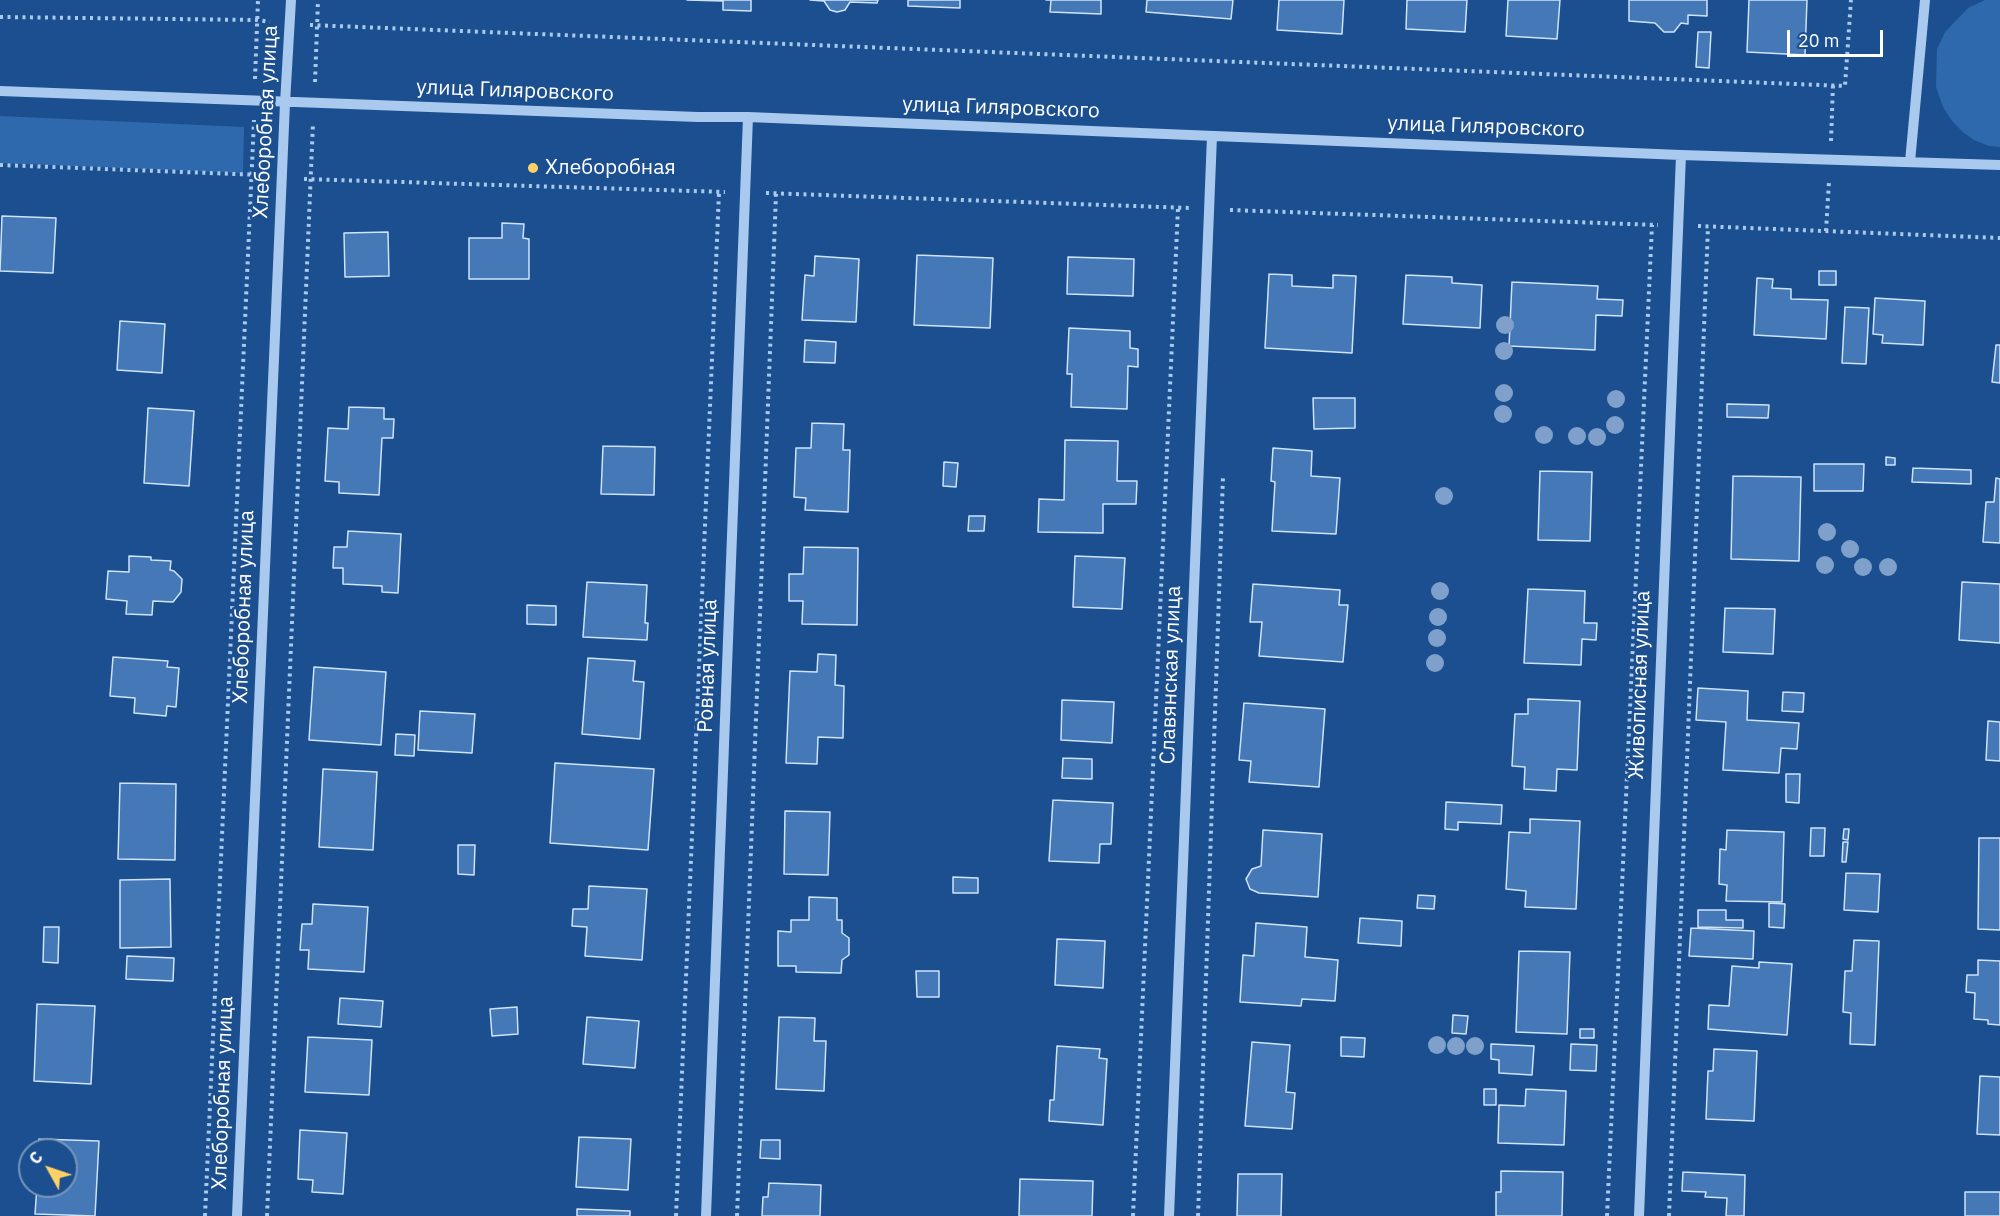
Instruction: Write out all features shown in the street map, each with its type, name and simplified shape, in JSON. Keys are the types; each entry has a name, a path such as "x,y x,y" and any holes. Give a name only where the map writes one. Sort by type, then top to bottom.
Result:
{"street":[{"name":"Хлеборобная улица","path":"237,1216 291,0"},
{"path":"1910,162 1925,0"},
{"name":"улица Гиляровского","path":"0,92 748,117 1682,155 2000,165"},
{"name":"Ровная улица","path":"706,1216 748,117"},
{"name":"Славянская улица","path":"1169,1216 1212,136"},
{"name":"Живописная улица","path":"1639,1216 1682,155"}],"path":[{"path":"317,26 318,0"},
{"path":"541,35 1845,86 1851,0"},
{"path":"0,165 252,174 282,178 1708,226 2000,238"},
{"path":"205,1216 252,174"},
{"path":"267,1216 310,179"},
{"path":"676,1216 719,192"},
{"path":"737,1216 776,194"},
{"path":"1133,1216 1178,208"},
{"path":"1607,1216 1652,225"},
{"path":"1669,1216 1708,226"},
{"path":"1198,1216 1223,474"}],"shaded area":[{"path":"1985,0 2000,0 2000,147 1989,146 1964,133 1943,107 1936,87 1937,49 1945,32 1968,8"},
{"path":"0,116 244,127 243,173 0,163"}],"building":[{"path":"687,0 751,0 751,11 723,10 723,1"},
{"path":"810,0 878,0 877,3 850,2 845,10 837,12 830,10 824,1"},
{"path":"908,0 960,0 960,8 908,6"},
{"path":"1051,0 1101,0 1101,14 1050,12"},
{"path":"1147,0 1233,0 1231,19 1146,12"},
{"path":"1279,0 1344,0 1342,34 1277,30"},
{"path":"1407,0 1467,0 1465,32 1406,29"},
{"path":"1508,0 1560,0 1557,39 1506,36"},
{"path":"1629,0 1707,0 1707,16 1688,15 1688,24 1681,23 1674,32 1664,32 1655,23 1629,21"},
{"path":"1749,0 1807,0 1805,55 1747,52"},
{"path":"1698,32 1711,32 1709,68 1696,67"},
{"path":"2,216 56,218 53,273 0,271"},
{"path":"502,223 524,224 523,238 529,239 529,279 469,279 469,238 502,238"},
{"path":"388,232 389,276 345,277 344,233"},
{"path":"917,255 993,258 990,328 914,325"},
{"path":"815,256 859,259 856,322 802,320 805,275 814,276"},
{"path":"1068,257 1134,259 1133,296 1067,294"},
{"path":"1819,271 1836,271 1836,285 1819,285"},
{"path":"1269,274 1292,275 1292,286 1333,288 1333,275 1356,276 1352,353 1265,348"},
{"path":"1406,275 1452,277 1452,283 1482,285 1480,328 1403,324"},
{"path":"1757,278 1773,279 1772,288 1791,289 1791,299 1828,300 1826,339 1754,335"},
{"path":"1512,282 1598,286 1597,299 1623,300 1622,316 1596,315 1595,350 1509,346"},
{"path":"1875,298 1925,301 1923,345 1882,343 1883,335 1873,334"},
{"path":"1845,307 1869,308 1866,364 1842,363"},
{"path":"120,321 165,324 162,373 117,370"},
{"path":"1069,328 1130,331 1130,348 1138,349 1138,367 1128,366 1127,409 1071,407 1072,374 1067,374"},
{"path":"805,340 836,342 835,363 804,362"},
{"path":"1996,345 2000,345 2000,383 1992,382"},
{"path":"1313,398 1355,398 1355,428 1314,429"},
{"path":"1727,404 1769,405 1768,418 1727,417"},
{"path":"349,407 384,408 384,419 394,419 393,438 382,438 379,495 339,493 339,482 325,481 328,428 348,429"},
{"path":"148,408 194,411 189,486 144,483"},
{"path":"812,423 844,424 843,450 850,450 848,512 805,510 806,498 794,497 796,448 811,448"},
{"path":"1065,440 1118,441 1117,481 1137,481 1136,504 1103,504 1103,533 1038,532 1039,499 1064,500"},
{"path":"603,446 655,447 654,495 601,494"},
{"path":"1273,448 1312,451 1311,476 1340,478 1336,534 1272,531 1275,482 1271,481"},
{"path":"1886,457 1895,458 1895,465 1886,465"},
{"path":"944,462 958,463 956,487 943,486"},
{"path":"1814,464 1864,464 1863,491 1814,491"},
{"path":"1913,468 1971,470 1971,484 1912,482"},
{"path":"1540,471 1592,472 1590,541 1538,540"},
{"path":"1733,476 1801,477 1799,561 1731,559"},
{"path":"1996,478 2000,479 2000,543 1983,542 1986,502 1994,502"},
{"path":"969,516 985,516 984,531 968,531"},
{"path":"348,531 401,534 398,593 382,592 382,586 343,584 343,568 333,568 334,547 347,547"},
{"path":"804,547 858,548 857,625 802,624 803,601 789,601 789,574 803,574"},
{"path":"129,556 171,561 170,570 182,579 181,592 173,602 153,601 152,615 126,614 127,601 106,599 108,571 129,572"},
{"path":"1075,556 1125,558 1122,609 1073,607"},
{"path":"587,582 647,585 645,623 648,623 647,640 583,637"},
{"path":"1962,582 2000,584 2000,643 1959,640"},
{"path":"1253,584 1340,590 1339,605 1348,605 1343,662 1259,656 1262,622 1250,622"},
{"path":"1528,589 1585,591 1584,623 1597,623 1596,640 1582,639 1581,665 1524,663"},
{"path":"527,605 556,606 556,625 527,624"},
{"path":"1725,608 1775,609 1773,654 1723,652"},
{"path":"818,654 836,655 835,685 844,686 843,738 818,737 817,764 786,763 790,671 817,672"},
{"path":"113,657 168,661 167,667 179,668 176,707 167,706 166,716 134,713 135,698 110,696"},
{"path":"588,658 635,661 633,681 644,682 640,739 582,734"},
{"path":"314,667 386,672 381,745 309,740"},
{"path":"1698,688 1748,691 1747,720 1799,723 1797,749 1781,748 1779,773 1723,770 1726,722 1696,720"},
{"path":"1783,692 1804,693 1803,712 1782,711"},
{"path":"1528,699 1580,701 1577,770 1557,769 1556,791 1524,789 1525,767 1512,766 1515,714 1528,714"},
{"path":"1062,700 1114,702 1112,743 1061,740"},
{"path":"1244,703 1325,709 1319,787 1249,782 1251,761 1239,760"},
{"path":"420,711 475,714 472,753 418,750"},
{"path":"1988,721 2000,722 2000,761 1986,760"},
{"path":"396,734 415,735 414,756 395,755"},
{"path":"1063,758 1092,759 1092,779 1062,778"},
{"path":"555,763 654,769 648,850 550,843"},
{"path":"323,769 377,772 373,850 319,847"},
{"path":"1786,774 1800,774 1799,803 1786,802"},
{"path":"120,783 176,784 175,860 118,859"},
{"path":"1053,800 1113,803 1111,844 1100,844 1099,863 1049,861"},
{"path":"1446,802 1502,805 1501,824 1458,822 1458,830 1445,829"},
{"path":"785,811 830,812 828,875 784,874"},
{"path":"1530,819 1580,821 1576,909 1525,907 1526,891 1506,889 1509,832 1530,833"},
{"path":"1811,828 1825,828 1824,856 1810,856"},
{"path":"1844,829 1849,829 1848,840 1843,839"},
{"path":"1263,830 1322,834 1318,897 1259,893 1250,889 1246,879 1252,869 1261,866"},
{"path":"1727,830 1784,832 1782,902 1726,901 1727,885 1719,884 1720,849 1726,850"},
{"path":"1979,838 2000,838 2000,930 1978,929"},
{"path":"1843,842 1848,842 1846,862 1842,862"},
{"path":"458,845 475,845 474,875 458,874"},
{"path":"1846,873 1880,874 1878,912 1844,910"},
{"path":"953,877 978,878 978,893 953,893"},
{"path":"170,879 171,947 120,948 120,880"},
{"path":"589,886 647,889 642,960 585,956 587,927 572,926 573,909 588,909"},
{"path":"1418,895 1435,896 1434,909 1417,908"},
{"path":"809,897 837,898 837,920 842,920 842,933 849,938 849,955 842,960 841,973 796,972 796,966 778,966 778,931 791,932 791,920 809,920"},
{"path":"1769,903 1785,904 1784,928 1769,927"},
{"path":"313,904 368,907 364,972 308,969 309,950 300,950 302,924 312,924"},
{"path":"1698,910 1726,910 1726,920 1743,920 1743,928 1698,927"},
{"path":"1360,918 1402,921 1401,946 1358,943"},
{"path":"1256,923 1307,927 1305,957 1338,960 1335,1001 1302,999 1301,1006 1240,1002 1243,955 1254,956"},
{"path":"44,927 59,927 58,963 43,962"},
{"path":"1691,928 1754,931 1753,959 1689,956"},
{"path":"1057,939 1105,941 1103,988 1055,985"},
{"path":"1854,940 1879,941 1875,1045 1850,1044 1851,1013 1843,1012 1845,971 1852,971"},
{"path":"1519,951 1570,952 1567,1034 1516,1032"},
{"path":"127,956 174,958 173,981 126,979"},
{"path":"1978,960 2000,961 2000,1025 1988,1024 1988,1020 1974,1019 1975,993 1966,992 1967,975 1978,975"},
{"path":"1759,962 1792,964 1787,1035 1708,1029 1709,1005 1729,1006 1732,966 1759,968"},
{"path":"916,971 939,971 939,997 917,997"},
{"path":"340,998 383,1001 381,1027 338,1024"},
{"path":"37,1004 95,1006 91,1084 34,1081"},
{"path":"517,1007 518,1034 492,1036 490,1009"},
{"path":"1453,1015 1468,1016 1466,1034 1452,1033"},
{"path":"587,1017 639,1021 635,1068 583,1064"},
{"path":"779,1017 815,1018 814,1041 826,1041 824,1091 776,1089"},
{"path":"1580,1029 1594,1029 1594,1038 1580,1038"},
{"path":"308,1037 372,1040 369,1095 305,1092"},
{"path":"1341,1037 1365,1038 1364,1057 1341,1056"},
{"path":"1252,1042 1290,1045 1286,1092 1295,1093 1292,1129 1245,1126"},
{"path":"1491,1044 1534,1046 1532,1075 1499,1073 1499,1060 1491,1059"},
{"path":"1571,1044 1597,1045 1596,1071 1570,1070"},
{"path":"1057,1046 1100,1049 1099,1058 1107,1059 1103,1125 1049,1121 1050,1100 1054,1100"},
{"path":"1714,1049 1757,1051 1754,1121 1706,1119 1708,1071 1713,1071"},
{"path":"1980,1076 2000,1077 2000,1135 1977,1134"},
{"path":"1484,1089 1496,1089 1496,1105 1484,1105"},
{"path":"1526,1089 1566,1091 1564,1145 1498,1143 1499,1105 1525,1106"},
{"path":"300,1130 347,1133 343,1194 312,1192 313,1180 298,1179"},
{"path":"579,1137 631,1139 628,1190 576,1187"},
{"path":"78,1140 99,1141 95,1216 35,1214 36,1198 78,1198"},
{"path":"761,1140 780,1140 780,1159 760,1158"},
{"path":"1501,1171 1563,1172 1562,1216 1496,1216 1496,1192 1501,1192"},
{"path":"1683,1172 1745,1175 1744,1216 1726,1216 1727,1198 1705,1197 1706,1192 1682,1191"},
{"path":"1238,1174 1282,1174 1281,1216 1237,1216"},
{"path":"1020,1179 1093,1181 1092,1216 1019,1216"},
{"path":"769,1183 821,1185 820,1216 762,1216 763,1197 768,1197"},
{"path":"1965,1192 2000,1192 2000,1216 1965,1216"},
{"path":"577,1209 630,1211 630,1216 577,1216"}],"place":[{"name":"Хлеборобная","path":"533,168"}]}
